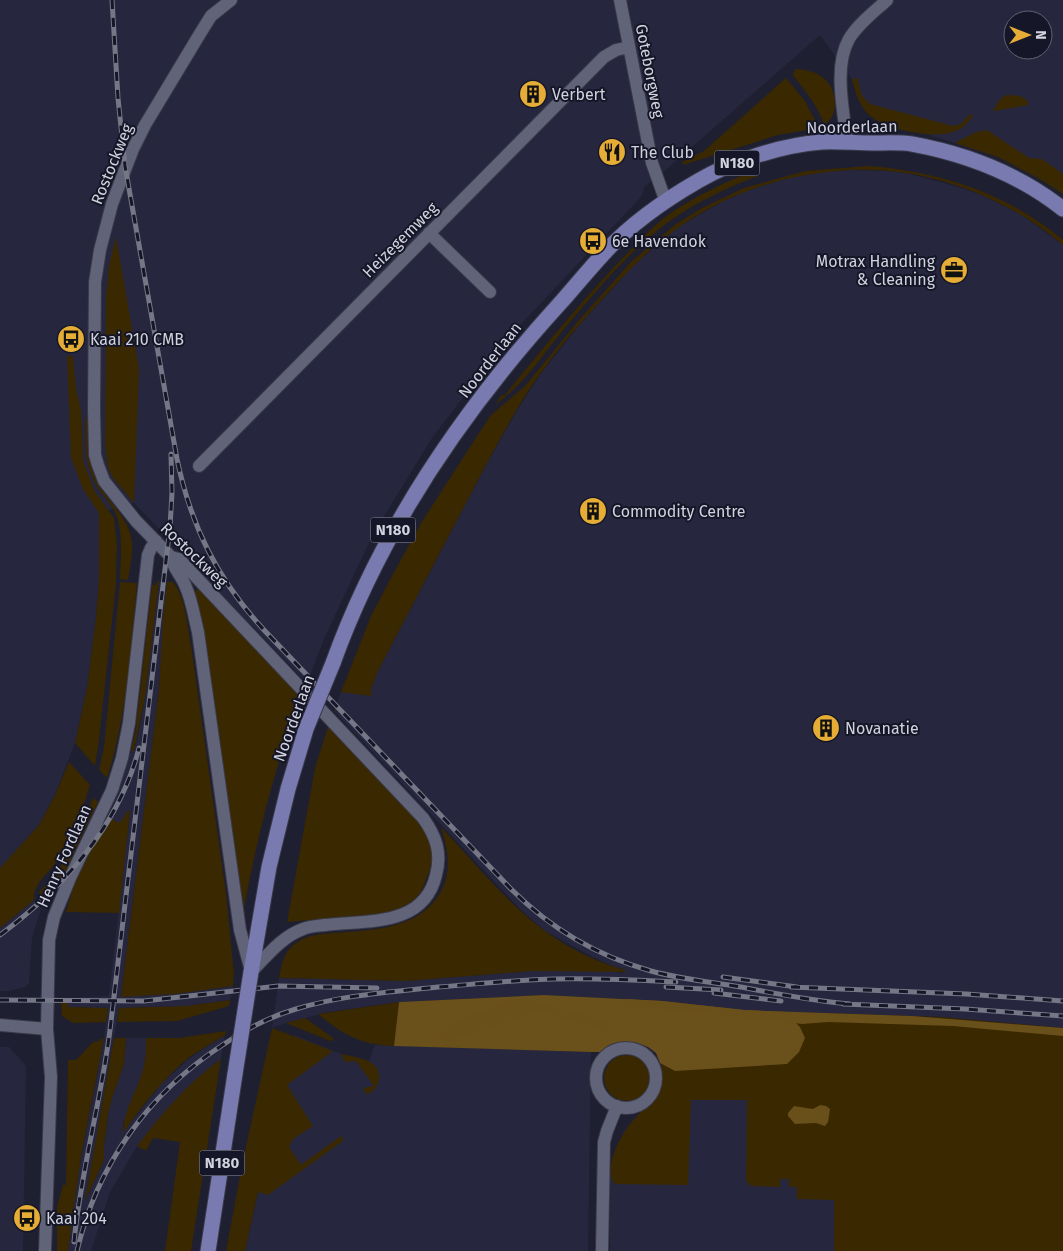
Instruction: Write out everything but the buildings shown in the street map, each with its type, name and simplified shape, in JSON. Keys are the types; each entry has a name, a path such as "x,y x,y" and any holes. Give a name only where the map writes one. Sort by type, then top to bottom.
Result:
{"main road":[{"name":"Noorderlaan","path":"208,1251 269,868 288,789 306,730 352,615 390,536 434,462 520,347 607,249 637,223 699,180 755,156 823,142 910,144 958,156 998,169 1046,196 1063,209"}],"street":[{"name":"Goteborgweg","path":"620,0 652,163 666,202"},
{"path":"847,143 840,70 842,51 850,37 887,0"},
{"name":"Rostockweg","path":"226,1 211,16 145,125 133,149 112,204 100,250 95,282 94,409 96,460 104,481 113,493 170,557 179,559 423,818 433,832 439,864 435,881 428,895 418,906 401,916 380,921 306,928 294,932 282,941 251,972"},
{"name":"Heizegemweg","path":"199,466 604,58 616,50 629,47"},
{"path":"429,233 490,292"},
{"name":"Henry Fordlaan","path":"45,1251 50,1077 47,1028 49,940 54,917 70,878 112,790 122,758 129,723 148,555 150,548 156,541"},
{"name":"Noorderlaan","path":"170,557 173,567 180,575 189,595 198,632 240,930 251,972"},
{"path":"0,1025 47,1028"},
{"path":"629,1048 639,1051 647,1056 653,1064 656,1084 649,1097 637,1106 627,1108 617,1106 609,1102 602,1095 598,1087 598,1068 610,1053 619,1049 629,1048"},
{"path":"602,1251 604,1142 617,1106"}],"shaded area":[{"path":"0,0 1063,0 1063,194 1040,179 998,157 926,134 886,125 876,120 863,107 858,99 852,79 820,35 644,187 642,196 508,338 432,438 373,534 324,639 307,683 134,503 99,513 99,578 87,688 75,743 54,797 39,825 0,868"},
{"path":"795,69 818,74 824,78 832,89 835,105 834,111 831,119 824,125 815,105 793,75"},
{"path":"786,78 805,101 819,128 778,135 683,165 682,162 704,151"},
{"path":"857,78 862,96 870,104 953,126 961,124 970,114 973,116 966,125 947,134 923,134 898,129 876,120 868,114 854,89 852,79"},
{"path":"1007,95 1020,96 1028,101 1028,105 993,110 1001,98"},
{"path":"987,130 1029,158 1042,159 1063,174 1063,194 1040,179 998,157 955,143 976,132"},
{"path":"868,166 921,173 947,179 972,188 1020,210 1063,240 1063,245 1016,212 990,199 936,179 879,170 850,170 811,174 774,182 720,203 688,221 647,253 623,277 580,324 543,369 502,435 479,478 377,673 371,689 371,696 341,692 371,616 393,574 421,523 490,416 525,386 580,319 631,262 676,224 702,208 744,188 805,171"},
{"path":"756,170 758,176 719,192 694,206 669,221 645,241 597,290 523,379 495,405 502,394 504,396 557,331 633,247 654,227 678,208"},
{"path":"854,170 906,173 959,187 984,196 1022,215 1063,245 1063,1028 941,1017 744,1010 662,1001 544,995 399,1002 328,1012 272,1028 279,978 406,981 533,971 600,970 623,973 625,970 587,954 545,931 521,910 334,711 341,692 371,696 371,689 377,673 516,412 542,372 582,322 634,265 678,227 727,199 790,177 830,171"},
{"path":"116,237 139,369 134,503 113,478 108,468 105,444 106,298 109,266"},
{"path":"67,356 73,356 76,389 81,410 83,461 95,492 114,518 117,544 116,584 95,766 75,743 87,688 96,618 99,578 99,513 83,489 71,457"},
{"path":"85,417 92,470 99,485 122,516 131,537 132,553 128,580 120,579 121,540 117,517 100,492 90,472 85,445"},
{"path":"157,581 159,581 145,697 134,751 131,751 136,728 152,585 156,585"},
{"path":"159,581 167,582 159,689 121,996 175,994 233,986 230,1000 186,1006 119,1008 86,1199 104,1160 108,1114 124,1064 126,1038 146,1038 146,1054 143,1072 123,1123 123,1132 162,1083 191,1057 225,1035 221,1059 179,1096 137,1146 110,1192 91,1251 68,1251 76,1185 108,1008 68,1007 67,998 109,996 130,811 128,811 120,824 107,817 118,792 131,751 134,751 140,726"},
{"path":"120,582 137,583 124,706 107,778 99,770 104,747"},
{"path":"167,582 173,582 181,596 191,645 226,894 234,974 233,986 175,994 121,997 159,689"},
{"path":"198,589 302,696 283,749 267,803 243,913 202,620 194,592"},
{"path":"328,727 418,819 431,843 430,869 421,892 413,901 391,913 287,922 315,768"},
{"path":"69,762 90,785 68,844 54,866 38,884 34,900 0,928 0,868 39,825 54,797"},
{"path":"93,798 98,802 63,876 40,897 39,892 58,871 80,829"},
{"path":"128,810 130,811 119,913 66,912 74,885 107,817 120,823"},
{"path":"441,827 504,895 545,931 583,954 626,972 533,971 406,981 279,978 287,953 293,945 306,937 376,929 403,923 426,909 436,899 445,882 447,873 446,846"},
{"path":"34,900 41,909 32,937 29,983 25,987 0,991 0,928"},
{"path":"544,995 662,1001 744,1010 785,1012 800,1027 805,1038 799,1052 787,1064 675,1071 660,1063 656,1053 648,1047 634,1042 615,1044 602,1052 394,1046 399,1002"},
{"path":"516,999 607,1022 609,1028 608,1031 542,1011 532,1012 491,1028 471,1032 448,1042 438,1033 442,1027"},
{"path":"626,999 744,1010 912,1016 1063,1028 1063,1036 953,1026 828,1022 802,1024 687,1010 625,1007"},
{"path":"230,1000 229,1006 177,1021 117,1022 119,1008 186,1006"},
{"path":"61,1002 68,1002 68,1007 108,1008 106,1022 73,1023 62,1016"},
{"path":"399,1002 394,1046 372,1044 353,1038 318,1014"},
{"path":"785,1012 941,1017 1063,1028 1063,1251 834,1251 834,1200 797,1199 797,1187 789,1187 789,1179 780,1179 780,1187 751,1186 746,1181 747,1100 691,1100 688,1185 616,1184 613,1182 611,1164 622,1135 634,1119 658,1096 661,1082 660,1063 675,1071"},
{"path":"305,1018 334,1040 330,1041 286,1023"},
{"path":"272,1028 333,1051 287,1085 313,1126 293,1139 289,1147 301,1165 341,1136 344,1140 268,1195 258,1192 245,1251 226,1251 243,1160"},
{"path":"226,1031 225,1035 181,1064 146,1102 123,1133 127,1110 143,1069 146,1055 146,1038 179,1038"},
{"path":"294,1035 341,1054 369,1061 375,1045 591,1052 588,1251 245,1251"},
{"path":"104,1038 81,1156 68,1251 57,1251 57,1207 63,1185 66,1185 68,1060 76,1060 93,1042"},
{"path":"114,1038 126,1038 124,1064 108,1114 104,1160 85,1201"},
{"path":"0,1047 9,1047 26,1066 23,1251 0,1251"},
{"path":"341,1054 372,1063 379,1073 379,1080 375,1089 367,1095 363,1088 374,1086 356,1061 345,1062"},
{"path":"623,1055 631,1055 640,1059 646,1065 650,1078 646,1091 640,1097 631,1101 623,1101 614,1097 608,1091 604,1082 604,1074 608,1065 614,1059"},
{"path":"221,1059 191,1251 165,1251 180,1142 153,1138 146,1151 137,1146 176,1099 197,1078"},
{"path":"659,1095 835,1098 834,1251 610,1251 610,1173 613,1157 624,1131"},
{"path":"820,1105 830,1109 828,1122 825,1126 816,1123 795,1124 788,1116 788,1113 794,1106 813,1109"}],"railway":[{"path":"112,0 118,98 125,166 177,459 198,529 220,571 247,611 511,889 558,928 593,949 631,965 662,974 795,997 850,1004"},
{"path":"74,1242 81,1188 102,1083 110,1030 170,527 172,493 171,454"},
{"path":"0,935 45,897 86,853 118,804 130,777 139,748"},
{"path":"723,977 797,987"},
{"path":"77,1251 86,1219 112,1161 129,1134 149,1109 195,1065 230,1040 266,1020 286,1012 331,1000 438,987 555,979 676,982"},
{"path":"0,1000 144,1001 278,986 377,988"},
{"path":"666,987 721,990"},
{"path":"791,987 966,994 1063,1001"},
{"path":"714,993 781,1001"},
{"path":"843,1004 965,1009 1063,1016"}],"place":[{"name":"Verbert","path":"533,94"},
{"name":"The Club","path":"612,152"},
{"name":"6e Havendok","path":"593,241"},
{"name":"Motrax Handling & Cleaning","path":"954,270"},
{"name":"Kaai 210 CMB","path":"71,339"},
{"name":"Commodity Centre","path":"593,511"},
{"name":"Novanatie","path":"826,728"},
{"name":"Kaai 204","path":"27,1218"}]}
